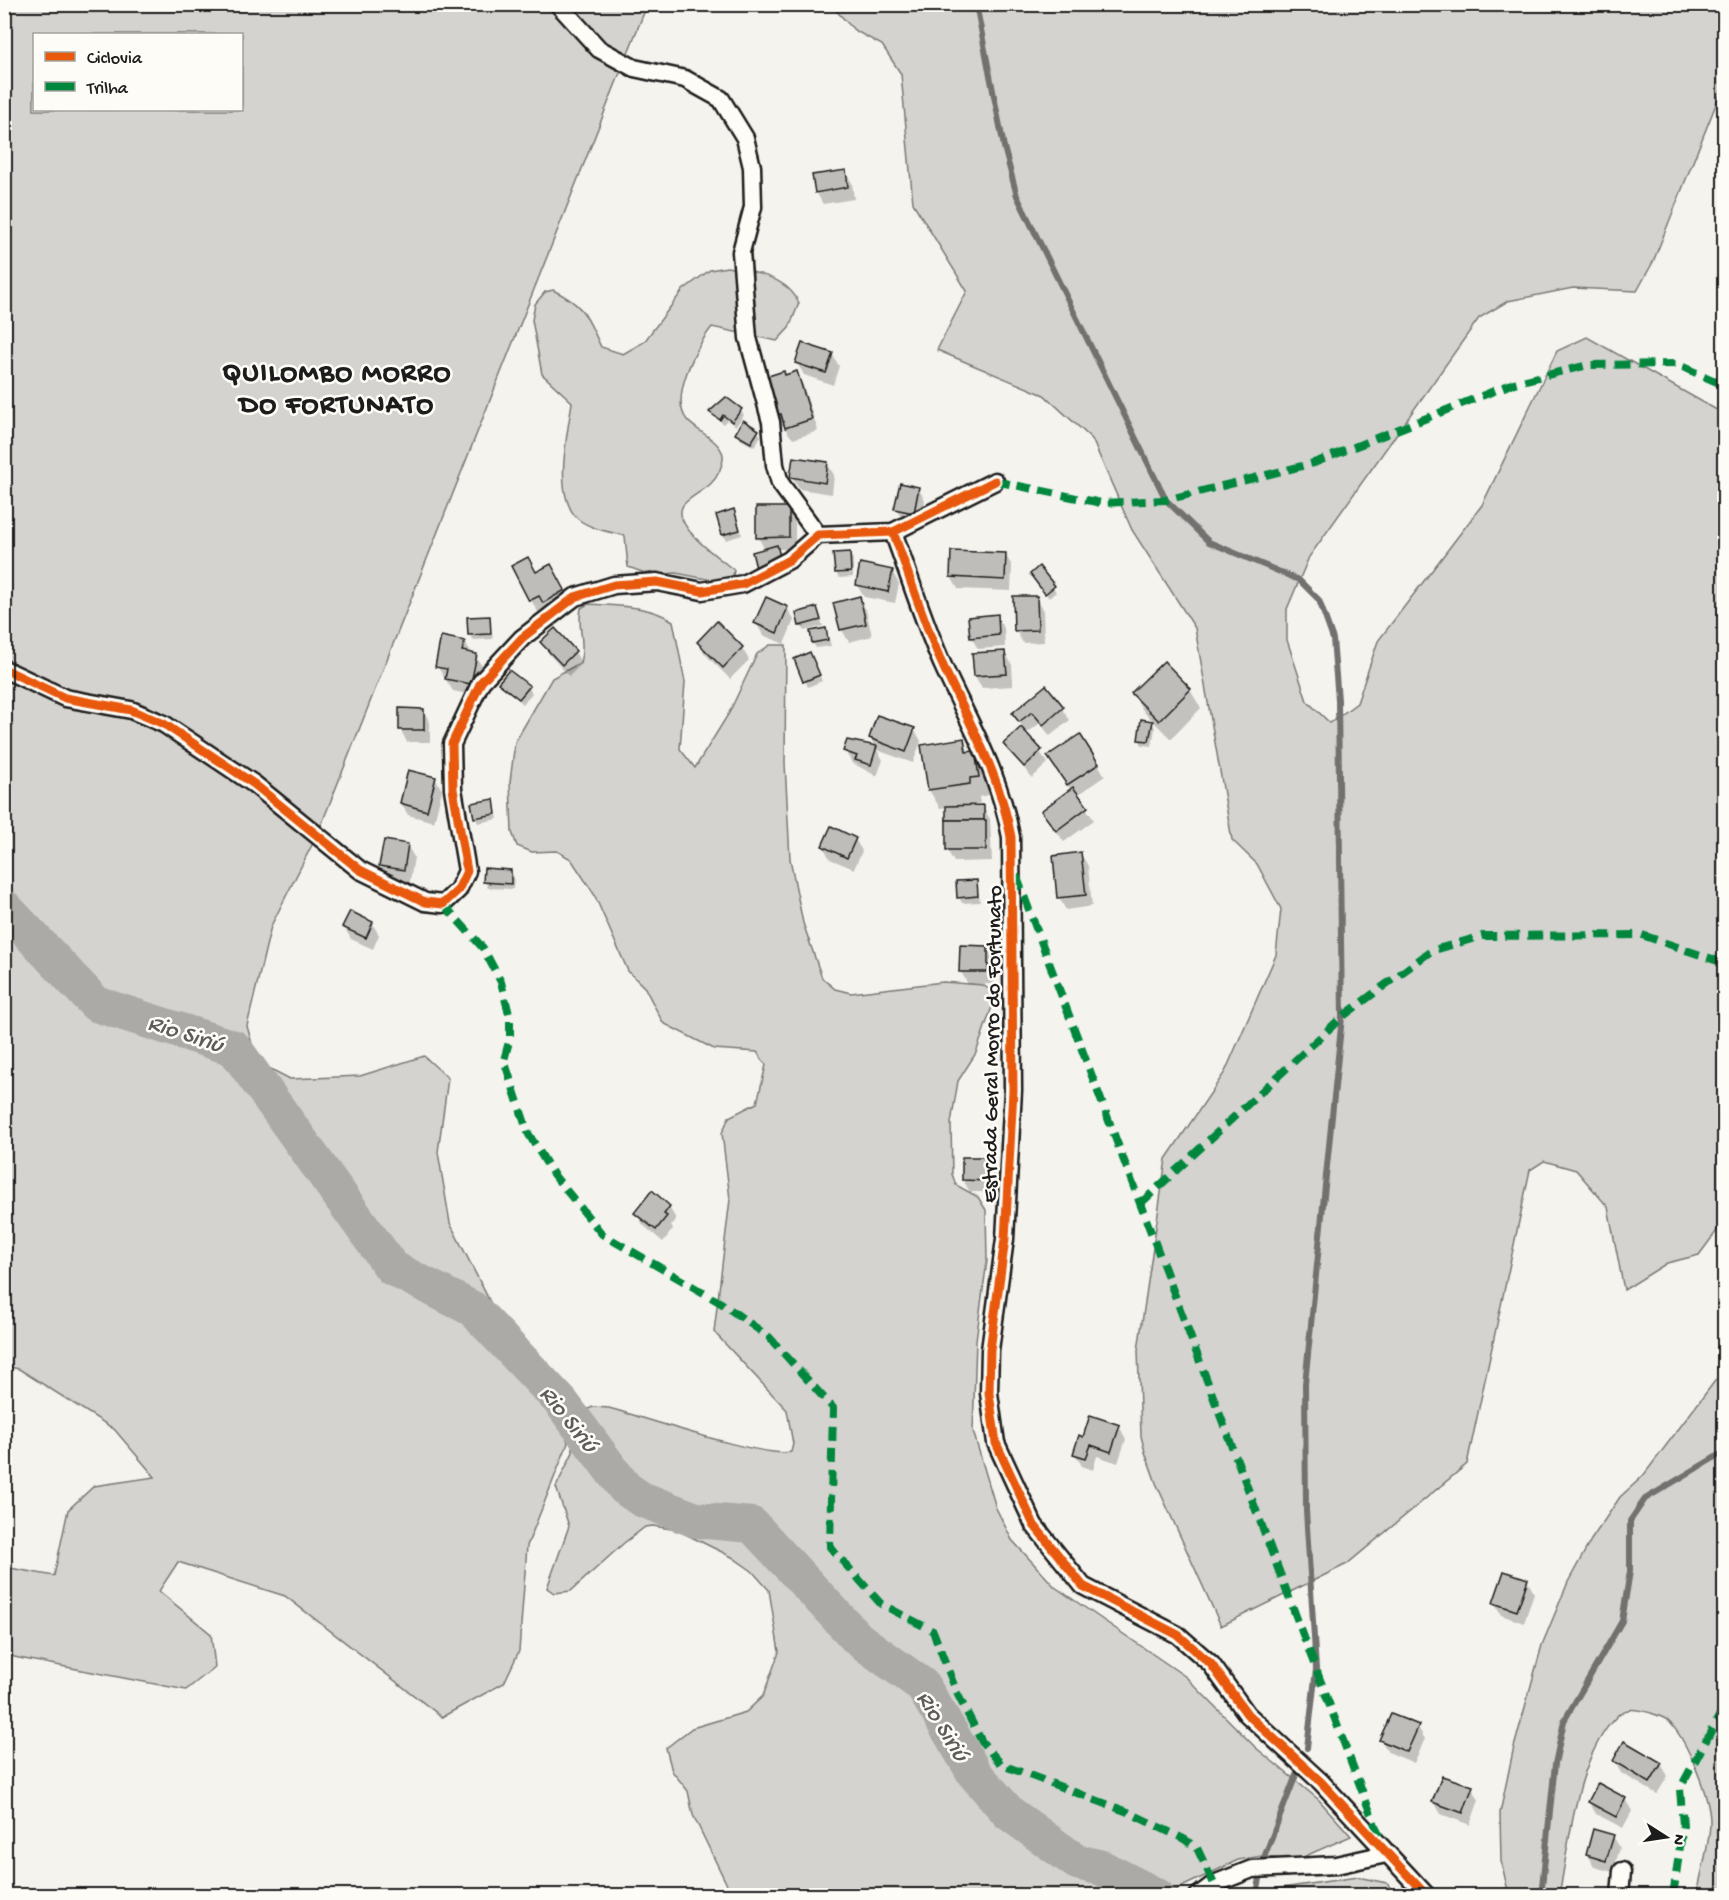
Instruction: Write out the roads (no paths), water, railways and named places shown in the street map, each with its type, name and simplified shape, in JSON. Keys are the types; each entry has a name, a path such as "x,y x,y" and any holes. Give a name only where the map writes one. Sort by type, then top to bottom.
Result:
{"street":[{"path":"558,4 599,50 634,68 685,80 721,99 745,138 752,167 753,207 741,252 748,338 771,422 774,465 780,483 818,536"},
{"path":"4,669 65,698 130,710 164,724 254,784 360,870 425,902 443,904 458,890 467,871 453,789 452,744 481,682 522,638 575,597 614,585 657,582 702,591 743,585 789,560 818,536 893,532 995,481"},
{"name":"Estrada Geral Morro do Fortunato","path":"893,532 944,668 978,735 1004,800 1011,837 1013,1090 1005,1239 990,1350 989,1392 996,1443 1034,1525 1083,1586 1178,1635 1211,1664 1247,1714 1321,1782 1427,1896"},
{"path":"1198,1896 1214,1884 1252,1869 1336,1865 1386,1854"},
{"path":"1620,1896 1622,1871"}],"waterway":[{"path":"976,4 1004,147 1017,196 1166,500 1209,542 1299,580 1319,600 1333,639 1338,700 1342,1017 1305,1384 1306,1511 1316,1669 1307,1748"},
{"name":"Rio Siriú","path":"4,907 96,1004 234,1048 392,1268 473,1309 561,1402 625,1488 641,1499 696,1520 752,1525 858,1639 922,1685 975,1774 1009,1813 1077,1862 1102,1868 1157,1896"},
{"path":"1541,1896 1555,1764 1564,1721 1622,1621 1630,1571 1630,1521 1645,1499 1724,1452"},
{"path":"1263,1860 1296,1775"},
{"path":"1256,1896 1260,1879"}],"district":[{"name":"QUILOMBO MORRO DO FORTUNATO","path":"337,386"}]}
